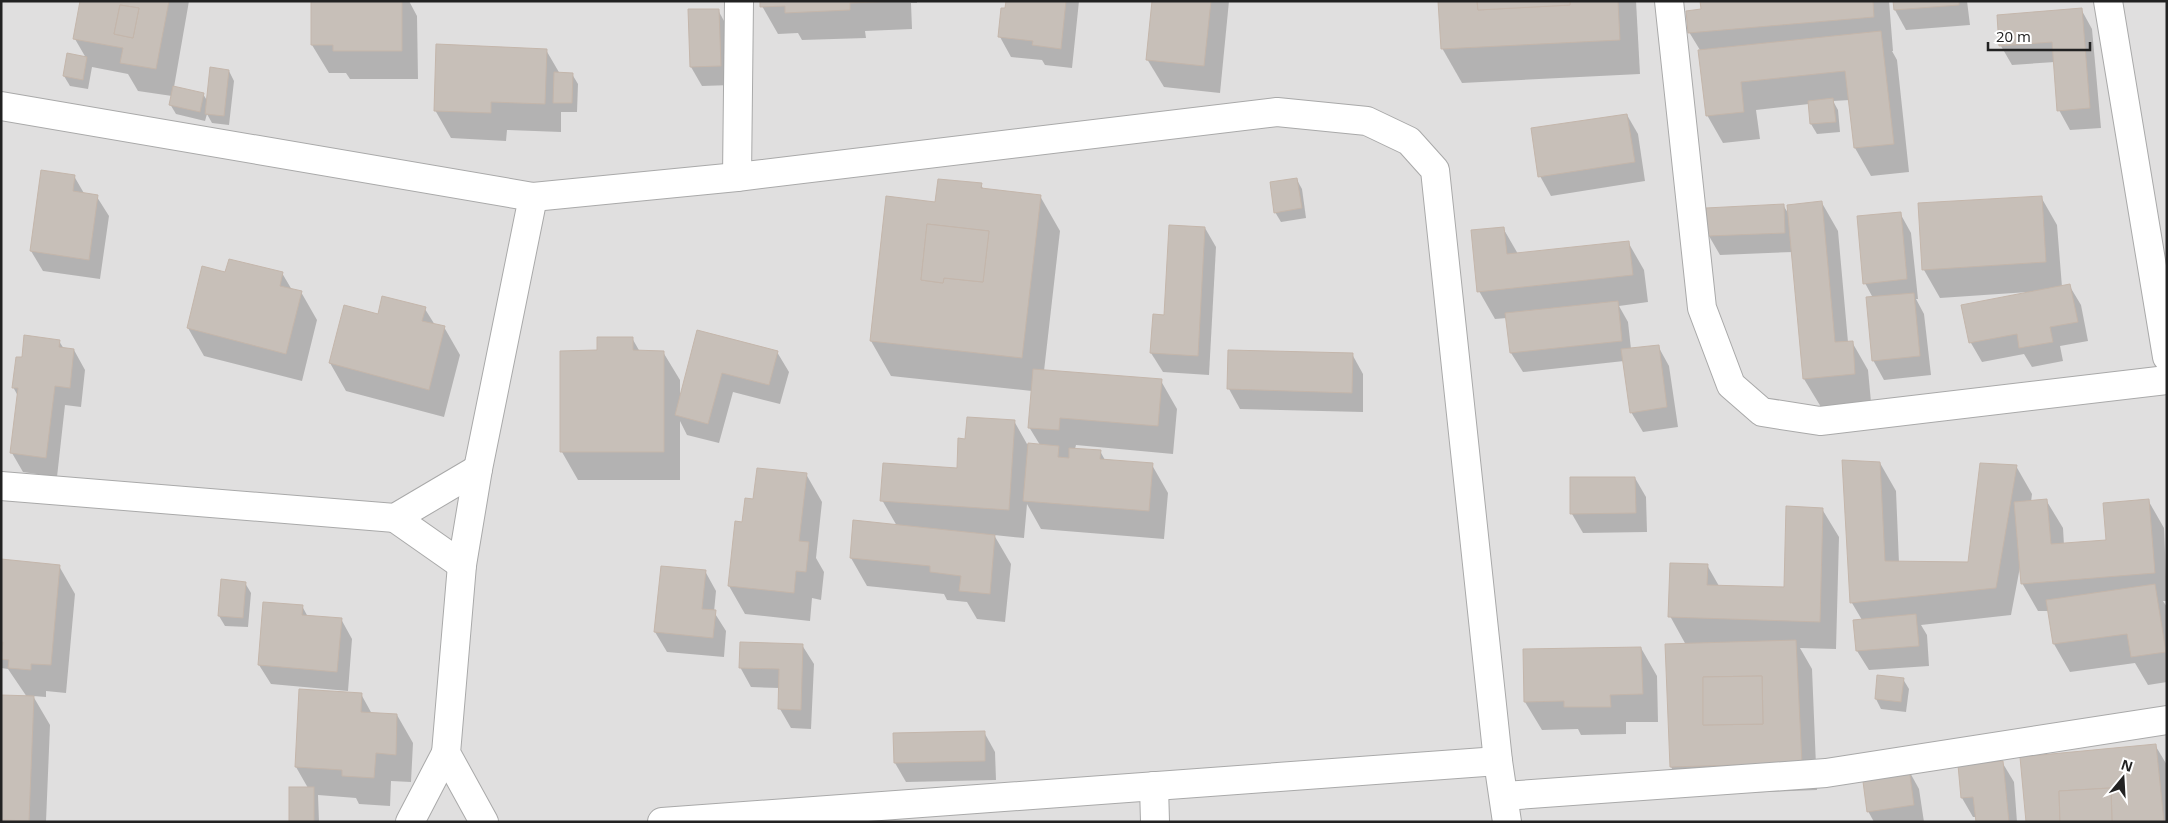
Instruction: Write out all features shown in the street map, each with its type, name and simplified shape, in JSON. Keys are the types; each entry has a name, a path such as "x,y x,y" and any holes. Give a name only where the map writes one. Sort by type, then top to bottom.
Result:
{"street":[{"path":"737,177 739,1"},
{"path":"1669,1 1702,308 1731,385 1762,412 1820,422 2167,380"},
{"path":"2108,1 2167,357"},
{"path":"1,106 533,197 737,177 1277,112 1367,121 1409,141 1435,170 1498,761 1505,809 1826,772 2167,720"},
{"path":"410,822 446,753 462,565 478,469 533,197"},
{"path":"394,518 478,469"},
{"path":"1,486 394,518 462,565"},
{"path":"446,753 484,822"},
{"path":"662,822 1498,761"},
{"path":"1154,786 1155,822"}],"shaded area":[{"path":"1,1 2167,1 2167,822 1,822"}],"building":[{"path":"80,1 169,1 156,69 120,63 123,48 73,39","holes":["120,5 139,8 133,38 114,34"]},
{"path":"311,1 402,1 402,51 333,51 333,45 311,45"},
{"path":"760,1 897,1 850,3 850,10 785,13 785,6 760,7"},
{"path":"1006,1 1066,1 1061,49 1032,45 1033,41 998,37 1001,8 1005,8"},
{"path":"1152,1 1211,1 1204,66 1146,60"},
{"path":"1438,1 1477,1 1478,10 1570,5 1570,1 1618,1 1620,40 1441,49"},
{"path":"1477,1 1570,1 1570,5 1478,10"},
{"path":"1700,1 1873,1 1874,17 1688,33 1686,11 1701,9"},
{"path":"1893,1 1959,1 1959,5 1894,10"},
{"path":"120,5 139,8 133,38 114,34"},
{"path":"2082,8 2090,108 2057,111 2052,42 1999,46 1997,15"},
{"path":"688,9 719,9 721,66 690,67"},
{"path":"1881,31 1894,144 1854,148 1845,71 1741,82 1744,112 1706,116 1698,50"},
{"path":"436,44 547,49 545,104 491,102 491,113 434,111"},
{"path":"67,53 87,57 83,80 63,76"},
{"path":"210,67 229,70 224,116 205,114"},
{"path":"554,72 573,73 572,103 553,103"},
{"path":"173,86 204,93 200,112 169,105"},
{"path":"1833,98 1836,122 1810,124 1808,101"},
{"path":"1627,114 1635,162 1538,177 1531,128"},
{"path":"41,170 75,175 73,191 98,195 89,260 30,251"},
{"path":"1297,178 1302,208 1274,213 1270,182"},
{"path":"938,179 982,183 981,188 1041,195 1022,358 870,341 886,196 935,202","holes":["927,224 989,231 983,282 944,278 943,283 921,280"]},
{"path":"2042,196 2046,262 1922,270 1918,203"},
{"path":"1822,201 1835,342 1853,341 1855,374 1803,379 1787,205"},
{"path":"1784,204 1785,233 1708,236 1706,208"},
{"path":"1901,212 1907,279 1863,284 1857,216"},
{"path":"927,224 989,231 983,282 944,278 943,283 921,280"},
{"path":"1169,225 1205,227 1198,356 1150,353 1153,314 1164,315"},
{"path":"1504,227 1507,254 1629,241 1633,275 1477,292 1471,230"},
{"path":"229,259 283,272 280,286 302,291 286,354 187,328 202,266 225,272"},
{"path":"2070,284 2078,322 2050,327 2053,342 2019,348 2017,334 1969,343 1961,305"},
{"path":"1914,293 1920,356 1872,361 1866,297"},
{"path":"382,296 426,307 422,321 445,326 429,390 329,363 344,305 378,314"},
{"path":"1618,301 1622,341 1510,353 1505,313"},
{"path":"697,330 778,351 769,385 722,373 708,424 675,415"},
{"path":"24,335 60,340 59,347 74,349 70,388 55,386 46,458 10,453 18,388 12,388 16,357 22,357"},
{"path":"597,337 633,337 633,350 664,351 664,452 560,452 560,351 597,350"},
{"path":"1659,345 1667,407 1630,413 1621,349"},
{"path":"1228,350 1353,353 1352,393 1227,389"},
{"path":"1033,369 1162,379 1158,426 1060,418 1059,430 1028,428"},
{"path":"967,417 1015,420 1009,510 880,501 883,463 957,468 958,438 965,439"},
{"path":"1028,443 1059,446 1058,457 1069,458 1069,448 1101,450 1100,459 1153,463 1149,511 1023,501"},
{"path":"1842,460 1880,462 1885,561 1968,562 1980,463 2017,465 1996,588 1850,603"},
{"path":"757,468 807,473 799,541 809,542 806,572 796,571 794,593 728,586 735,521 742,522 745,498 753,499"},
{"path":"1570,477 1635,477 1636,513 1570,514"},
{"path":"2047,499 2051,544 2106,540 2103,503 2149,499 2155,573 2021,584 2014,502"},
{"path":"1786,506 1823,508 1820,622 1668,617 1670,563 1708,564 1707,585 1784,587"},
{"path":"853,520 995,535 990,594 959,591 961,576 930,572 930,566 850,558"},
{"path":"1,559 60,565 51,665 31,664 31,670 8,668 9,660 1,659 3,642 1,642"},
{"path":"661,566 706,570 702,609 716,610 713,638 654,632"},
{"path":"221,579 246,582 243,618 218,616"},
{"path":"2155,584 2166,652 2131,657 2127,634 2053,644 2046,600"},
{"path":"263,602 303,605 302,615 342,618 337,672 258,665"},
{"path":"1916,614 1919,646 1856,651 1853,620"},
{"path":"1796,640 1802,763 1670,767 1665,644","holes":["1762,676 1763,724 1703,725 1703,677"]},
{"path":"740,642 803,644 801,710 778,709 779,669 739,668"},
{"path":"1641,647 1643,694 1610,695 1611,707 1564,707 1564,701 1524,702 1523,649"},
{"path":"1877,675 1904,678 1901,702 1875,699"},
{"path":"1762,676 1763,724 1703,725 1703,677"},
{"path":"299,689 362,693 361,712 397,714 396,755 376,753 374,778 342,776 342,770 295,767"},
{"path":"1,695 34,696 29,821 1,820"},
{"path":"985,731 985,761 894,763 893,733"},
{"path":"2156,744 2164,822 2112,822 2111,788 2059,791 2060,822 2026,822 2020,757"},
{"path":"2003,761 2009,822 1976,822 1973,797 1961,798 1958,765"},
{"path":"1909,768 1914,805 1867,812 1862,774"},
{"path":"289,787 314,787 314,822 289,822"},
{"path":"2111,788 2112,822 2060,822 2059,791"}]}
